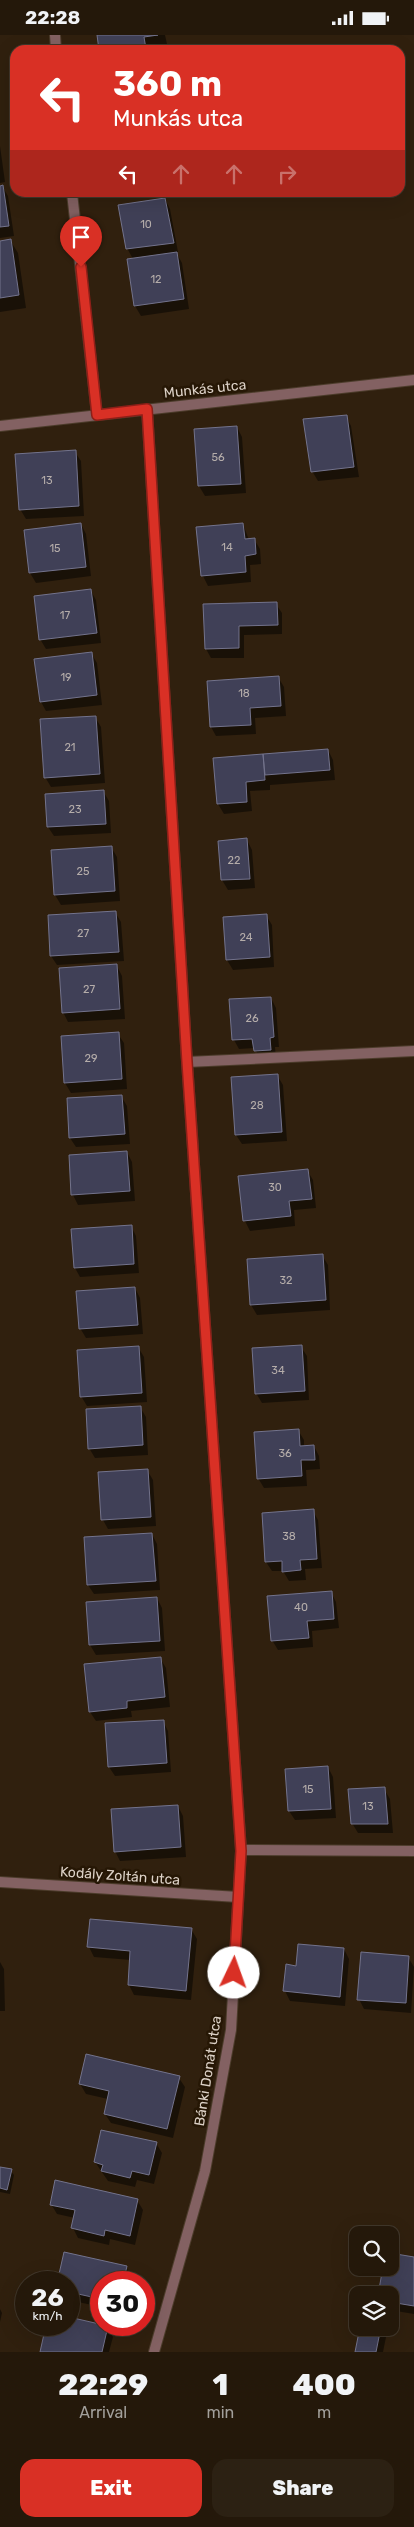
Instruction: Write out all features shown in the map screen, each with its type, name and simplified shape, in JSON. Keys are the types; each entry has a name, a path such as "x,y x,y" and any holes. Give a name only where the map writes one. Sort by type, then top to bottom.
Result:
{"street":[{"path":"72,197 97,415"},
{"name":"Munkás utca","path":"0,426 414,380"},
{"name":"Bánki Donát utca","path":"147,409 187,1062 241,1851 231,2030 205,2171 154,2352"},
{"path":"187,1062 414,1051"},
{"path":"241,1851 414,1851"},
{"name":"Kodály Zoltán utca","path":"0,1882 238,1897"}],"building":[{"path":"97,35 158,35 144,37 145,45 98,45"},
{"path":"3,185 9,226 0,227 0,186"},
{"path":"165,198 174,243 126,249 118,205"},
{"path":"11,239 19,295 0,298 0,241"},
{"path":"177,252 184,299 134,306 127,259"},
{"path":"347,415 354,467 311,472 303,419"},
{"path":"237,426 241,484 198,486 194,429"},
{"path":"76,450 79,506 19,510 15,454"},
{"path":"81,523 86,567 29,573 24,530"},
{"path":"243,523 245,539 255,538 256,554 245,556 246,572 201,576 196,527"},
{"path":"91,589 97,633 39,640 34,596"},
{"path":"277,602 278,625 239,626 239,648 205,649 203,604"},
{"path":"92,652 97,695 40,702 34,659"},
{"path":"279,676 281,706 250,708 251,725 210,727 207,681"},
{"path":"96,716 100,774 44,778 40,719"},
{"path":"328,749 330,770 265,775 263,754"},
{"path":"263,754 265,780 246,782 247,802 217,804 213,758"},
{"path":"104,790 106,824 47,827 45,794"},
{"path":"247,838 250,879 221,880 218,841"},
{"path":"112,846 115,891 54,895 51,850"},
{"path":"116,911 119,952 50,956 48,915"},
{"path":"267,914 270,957 226,960 223,917"},
{"path":"117,964 120,1009 62,1013 59,968"},
{"path":"271,997 274,1037 270,1038 271,1050 254,1051 252,1039 232,1040 229,999"},
{"path":"119,1032 122,1079 64,1083 61,1036"},
{"path":"278,1074 282,1132 235,1135 231,1077"},
{"path":"122,1095 125,1134 69,1138 67,1098"},
{"path":"127,1151 130,1191 71,1195 69,1155"},
{"path":"308,1169 312,1199 289,1201 291,1216 243,1221 238,1176"},
{"path":"132,1225 134,1264 74,1268 71,1229"},
{"path":"323,1254 326,1300 250,1305 247,1259"},
{"path":"135,1287 138,1325 79,1329 76,1291"},
{"path":"302,1345 305,1391 255,1394 252,1348"},
{"path":"139,1346 142,1393 80,1397 77,1350"},
{"path":"141,1406 143,1445 88,1449 86,1409"},
{"path":"299,1429 300,1446 314,1445 315,1460 301,1460 302,1476 257,1479 254,1432"},
{"path":"148,1469 151,1517 101,1520 98,1472"},
{"path":"314,1509 317,1559 300,1560 301,1570 282,1572 282,1561 265,1562 262,1513"},
{"path":"152,1533 156,1581 87,1585 84,1537"},
{"path":"332,1591 334,1619 307,1621 309,1638 271,1641 267,1596"},
{"path":"157,1597 160,1641 89,1645 86,1602"},
{"path":"161,1657 165,1697 127,1701 127,1708 89,1712 84,1664"},
{"path":"164,1720 167,1763 108,1767 105,1723"},
{"path":"328,1766 331,1809 288,1811 285,1769"},
{"path":"385,1787 388,1824 351,1824 348,1789"},
{"path":"178,1805 181,1847 114,1852 111,1809"},
{"path":"90,1919 192,1928 186,1991 128,1985 130,1951 87,1947"},
{"path":"298,1944 344,1948 340,1997 283,1991 286,1964 296,1966"},
{"path":"361,1952 409,1956 406,2003 357,2000"},
{"path":"86,2054 180,2076 167,2129 104,2114 109,2091 79,2084"},
{"path":"101,2130 157,2142 149,2175 132,2171 130,2178 101,2171 103,2165 94,2162"},
{"path":"0,2167 12,2169 7,2190 0,2188"},
{"path":"55,2180 138,2199 130,2236 105,2230 104,2236 71,2228 75,2210 50,2205"},
{"path":"64,2252 127,2266 126,2271 90,2271 90,2297 80,2294 80,2271 60,2271"},
{"path":"399,2254 414,2257 414,2306 399,2304 399,2286 380,2286 381,2276 399,2276"},
{"path":"80,2320 90,2322 90,2336 106,2336 102,2352 40,2352 44,2336 80,2336"},
{"path":"358,2336 379,2336 376,2352 355,2352"}],"route":[{"path":"81,267 97,415 147,409 187,1062 241,1851 234,1973"}]}
